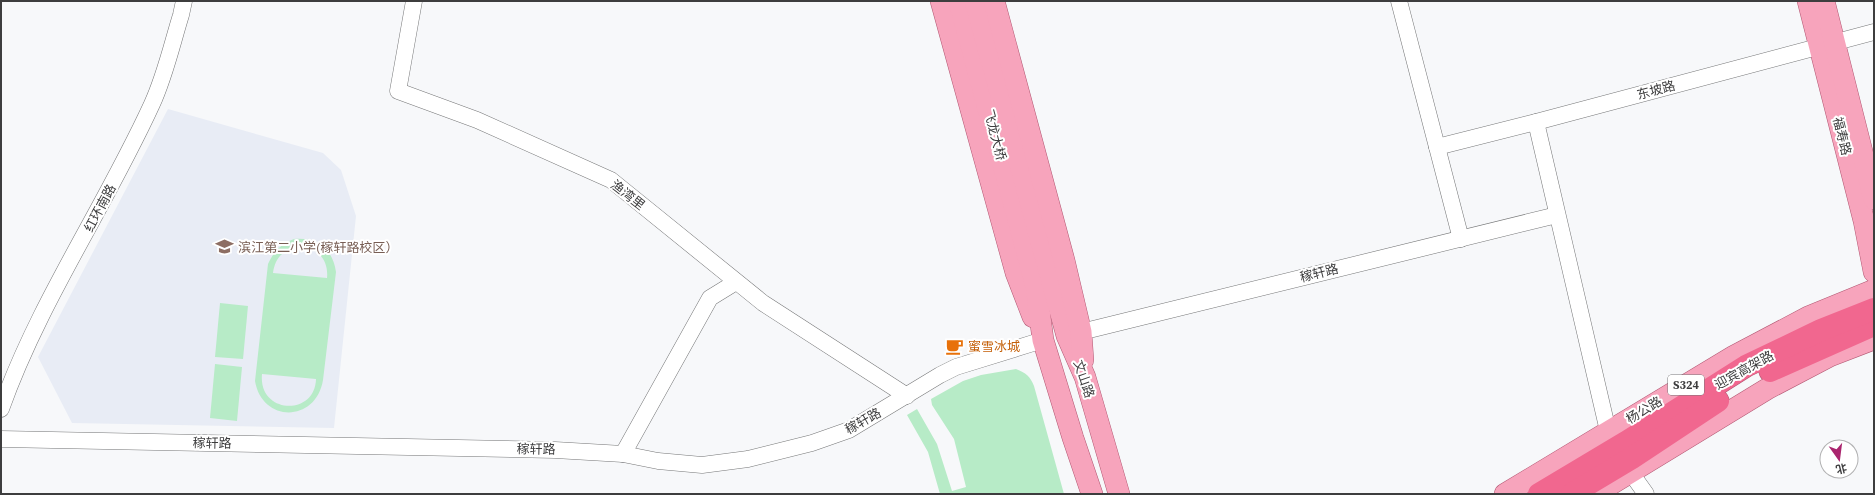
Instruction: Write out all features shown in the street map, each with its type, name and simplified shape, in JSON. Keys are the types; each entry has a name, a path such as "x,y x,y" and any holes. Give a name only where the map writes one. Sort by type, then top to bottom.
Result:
{"highway":[{"name":"迎宾高架路","path":"1539,494 1626,442 1746,366 1821,330 1874,309"},
{"name":"迎宾高架路","path":"1572,494 1632,458 1753,378 1874,325"}],"main road":[{"path":"941,1 1016,273 1043,340"},
{"name":"飞龙大桥","path":"959,1 1039,267"},
{"name":"飞龙大桥","path":"975,1 1039,267"},
{"path":"994,1 1064,260 1081,332 1084,377"},
{"name":"福寿路","path":"1808,1 1827,45 1874,199"},
{"name":"福寿路","path":"1824,1 1827,45 1874,272"},
{"name":"文山路","path":"1039,267 1036,286 1043,340 1092,494"},
{"name":"文山路","path":"1039,267 1084,377 1119,494"},
{"name":"杨公路","path":"1505,494 1740,352 1808,317 1874,290"},
{"path":"1595,494 1767,389 1830,356 1874,339"}],"street":[{"name":"红环南路","path":"1,409 12,378 33,332 115,180 153,102 182,15 184,1"},
{"name":"渔湾里","path":"414,1 398,91 477,120 611,180 763,304 908,396"},
{"path":"1399,1 1461,239"},
{"name":"东坡路","path":"1437,147 1874,32"},
{"path":"1536,122 1608,431"},
{"name":"稼轩路","path":"1081,332 1557,215"},
{"path":"623,454 710,298 736,282"},
{"name":"稼轩路","path":"1,439 547,449 623,454 658,461 702,465 748,459 812,443 849,430 956,367 1043,340"},
{"path":"1631,473 1646,494"}],"shaded area":[{"name":"滨江第二小学(稼轩路校区）","path":"168,109 323,153 341,170 356,216 334,428 72,423 38,357"}],"green space":[{"path":"294,239 302,239 317,242 331,257 336,272 323,380 318,394 310,404 300,410 289,412 278,410 268,405 260,395 255,381 268,264 278,248","holes":["297,246 310,248 320,255 326,265 327,278 273,273 280,255","262,374 316,379 313,391 307,400 297,405 287,406 277,403 269,397 263,387"]},
{"path":"220,303 248,306 243,359 215,357"},
{"path":"215,364 242,367 237,421 210,418"},
{"path":"1016,369 1027,375 1034,386 1064,494 940,494 928,452 907,415 917,409 937,444 952,491 966,487 954,439 932,405 931,399 963,381 981,375"}],"place":[{"name":"滨江第二小学(稼轩路校区）","path":"225,247"},
{"name":"蜜雪冰城","path":"955,346"}]}
